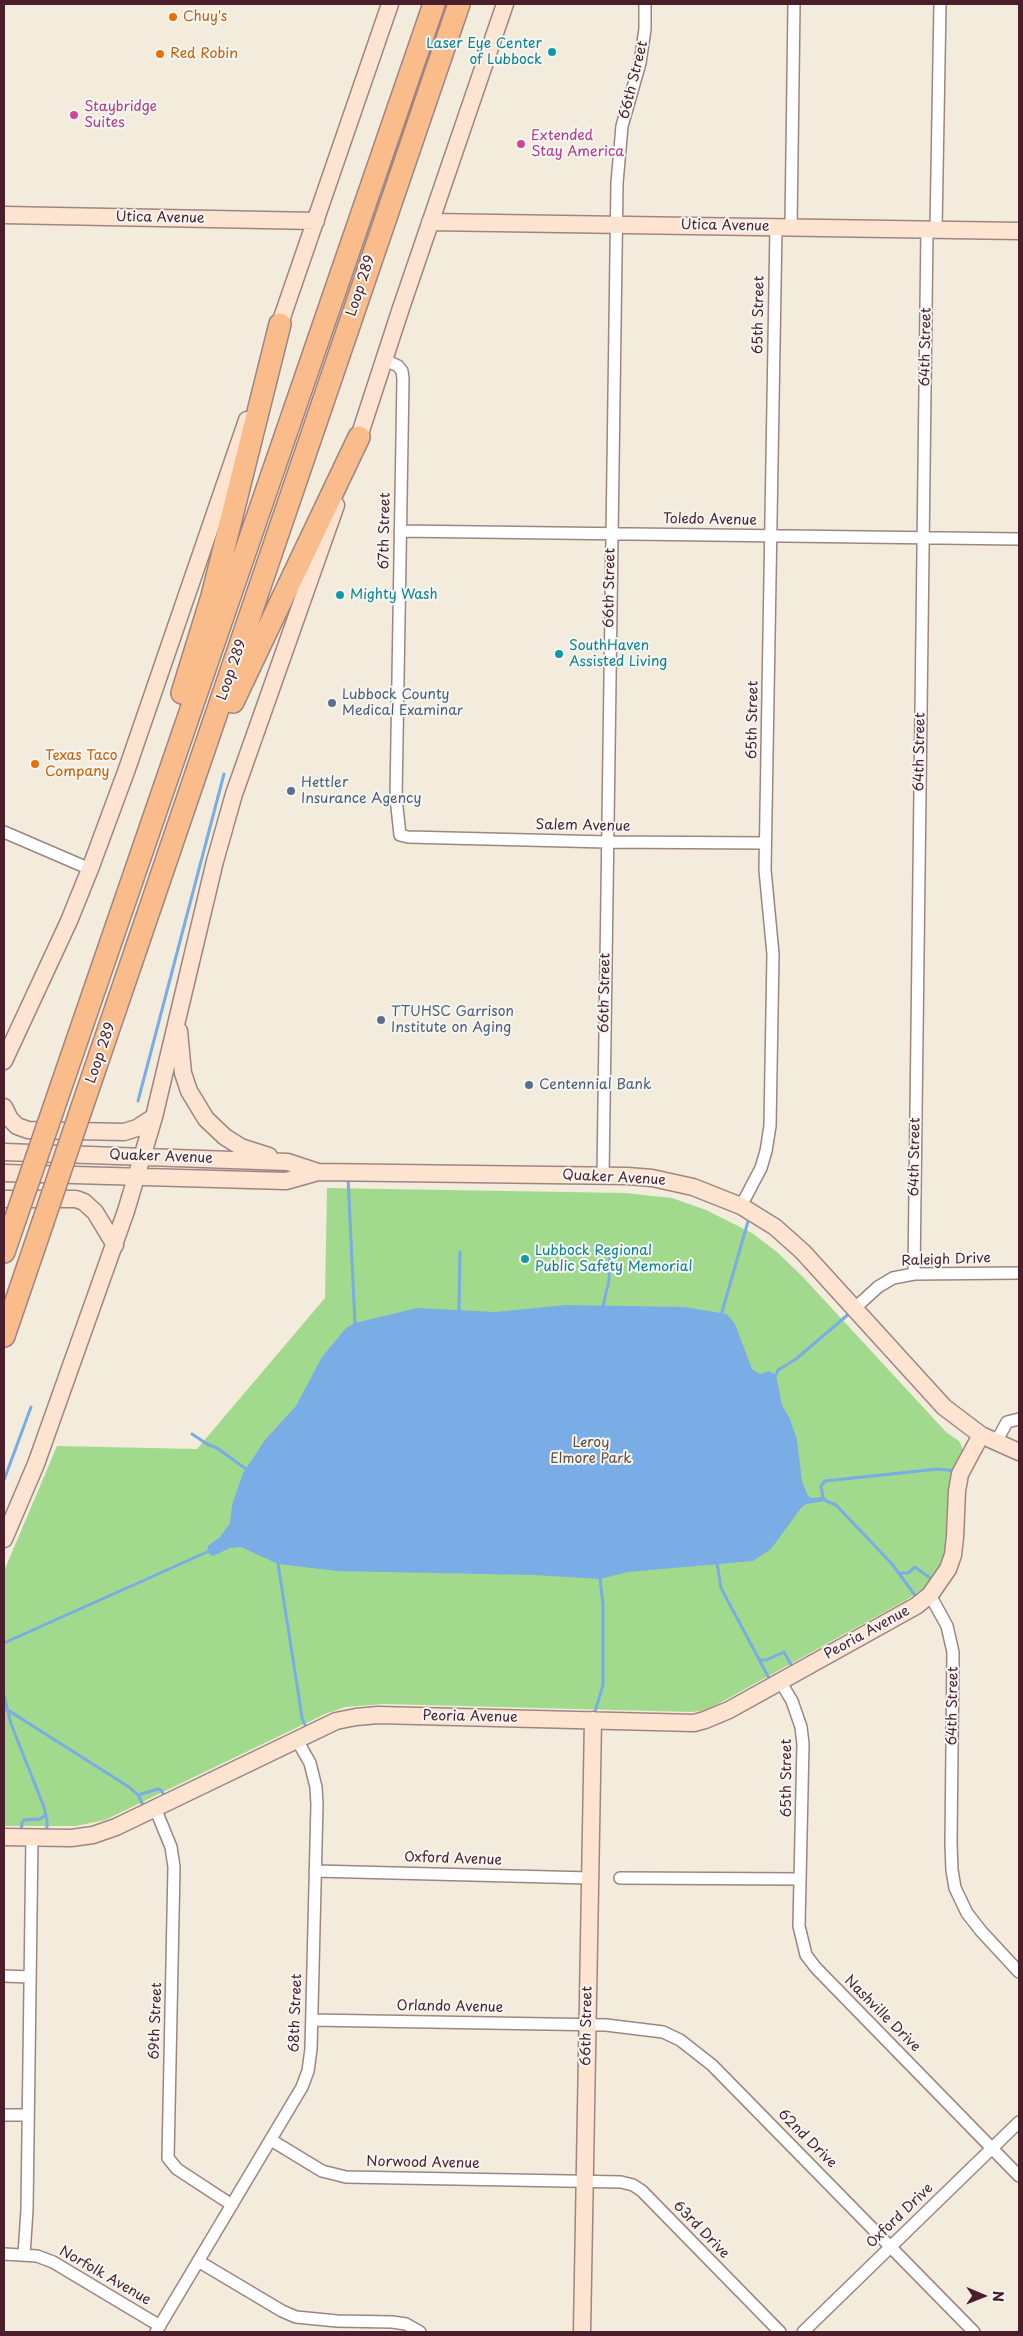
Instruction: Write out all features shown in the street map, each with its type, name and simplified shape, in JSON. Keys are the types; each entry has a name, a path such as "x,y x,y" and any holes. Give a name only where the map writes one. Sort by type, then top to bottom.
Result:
{"highway":[{"name":"Loop 289","path":"4,1252 434,4"},
{"name":"Loop 289","path":"4,1336 195,779 384,217 459,4"},
{"path":"154,817 169,737 212,596 280,324"},
{"path":"195,779 262,643 318,520 359,437"}],"main road":[{"path":"4,1061 90,869 130,760 390,4"},
{"path":"4,1539 36,1464 115,1245 154,1117 215,861 234,794 359,437 383,359 505,4"},
{"name":"Utica Avenue","path":"4,215 316,221"},
{"name":"Utica Avenue","path":"430,222 1019,231"},
{"path":"178,1016 184,1073 189,1091 206,1119 225,1137 241,1147 288,1162"},
{"path":"4,1107 10,1119 17,1126 28,1130 124,1132 137,1128 154,1117"},
{"name":"Quaker Avenue","path":"4,1152 288,1162 318,1172"},
{"name":"Quaker Avenue","path":"4,1173 286,1181 318,1172 603,1176 673,1181 716,1194 741,1206 775,1227 804,1252 944,1407 988,1438 1019,1452"},
{"path":"4,1199 76,1199 84,1202 95,1212 115,1245"},
{"path":"930,1595 948,1569 953,1554 960,1474 988,1438"},
{"name":"Peoria Avenue","path":"4,1837 71,1838 93,1835 155,1808 336,1721 378,1715 694,1723 729,1710 916,1606 930,1595"},
{"name":"66th Street","path":"582,2332 593,1720"}],"street":[{"name":"66th Street","path":"603,1176 618,154 622,126 640,63 645,29 646,4"},
{"name":"65th Street","path":"741,1206 761,1168 770,1126 773,954 765,870 770,536 794,4"},
{"name":"64th Street","path":"914,1274 923,538 931,229 940,4"},
{"name":"67th Street","path":"383,359 398,366 402,371 403,379 396,798 400,835"},
{"name":"Toledo Avenue","path":"400,531 1019,539"},
{"path":"4,832 90,869"},
{"name":"Salem Avenue","path":"400,835 408,837 607,842 766,843"},
{"name":"Raleigh Drive","path":"855,1308 878,1287 893,1278 914,1274 1019,1273"},
{"path":"988,1438 1007,1422 1019,1419"},
{"name":"64th Street","path":"930,1595 947,1626 953,1652 951,1843 955,1888 967,1913 976,1925 1019,1972"},
{"name":"65th Street","path":"780,1681 792,1701 802,1736 800,1879"},
{"name":"68th Street","path":"158,2329 302,2087 308,2071 312,2020 316,1787 310,1763 297,1740"},
{"name":"69th Street","path":"155,1808 171,1846 174,1867 168,2158 177,2169 232,2205"},
{"path":"24,2255 32,1837"},
{"name":"Oxford Avenue","path":"316,1870 590,1878"},
{"path":"620,1878 800,1879"},
{"name":"Nashville Drive","path":"800,1879 799,1926 806,1954 822,1975 1019,2176"},
{"path":"4,1976 30,1977"},
{"name":"Orlando Avenue","path":"312,2020 588,2024"},
{"name":"62nd Drive","path":"588,2024 663,2032 680,2040 702,2056 974,2332"},
{"path":"4,2115 28,2115"},
{"name":"Oxford Drive","path":"803,2332 1019,2122"},
{"name":"Norwood Avenue","path":"271,2140 322,2171 346,2177 585,2181"},
{"name":"63rd Drive","path":"585,2181 621,2182 633,2185 642,2191 780,2332"},
{"name":"Norfolk Avenue","path":"4,2254 37,2256 53,2262 158,2329"},
{"path":"198,2261 282,2311 296,2317 337,2321 392,2322 406,2324 420,2332"}],"green space":[{"name":"Leroy Elmore Park","path":"327,1188 625,1193 672,1198 706,1210 752,1233 777,1252 802,1276 946,1432 959,1441 962,1453 952,1475 948,1490 947,1536 940,1567 924,1588 906,1600 707,1710 692,1712 384,1704 345,1707 325,1714 105,1820 76,1826 4,1826 4,1571 57,1446 197,1449 325,1298"}],"water":[{"path":"566,1305 684,1307 727,1314 735,1324 752,1369 760,1374 769,1371 776,1375 782,1405 790,1419 797,1440 802,1481 808,1496 812,1498 823,1497 826,1498 826,1501 806,1504 801,1508 771,1549 753,1561 628,1572 600,1579 533,1575 337,1571 278,1564 241,1547 230,1548 213,1556 207,1552 208,1546 220,1537 230,1523 232,1505 243,1473 265,1440 296,1406 322,1357 346,1328 355,1323 417,1308 495,1312"}],"waterway":[{"path":"138,1101 224,774"},
{"path":"348,1178 355,1323"},
{"path":"722,1312 749,1218"},
{"path":"603,1306 609,1280 610,1249"},
{"path":"459,1310 460,1252"},
{"path":"776,1375 778,1370 796,1359 851,1312"},
{"path":"4,1480 31,1407"},
{"path":"192,1434 217,1448 246,1469"},
{"path":"823,1497 821,1486 825,1481 938,1469 956,1471"},
{"path":"826,1501 836,1505 892,1564 917,1598"},
{"path":"4,1643 207,1552"},
{"path":"717,1563 721,1588 770,1680"},
{"path":"278,1564 302,1718 307,1729"},
{"path":"901,1573 908,1573 915,1567 934,1581"},
{"path":"594,1715 603,1685 603,1604 600,1579"},
{"path":"760,1660 766,1660 784,1652 793,1668"},
{"path":"4,1695 11,1724 44,1807 47,1832"},
{"path":"6,1709 129,1787 138,1795 144,1807"},
{"path":"138,1795 158,1789 161,1790 165,1797"},
{"path":"21,1831 24,1820 40,1819 46,1815"}],"place":[{"name":"Chuy's","path":"173,17"},
{"name":"Laser Eye Center of Lubbock","path":"552,52"},
{"name":"Red Robin","path":"160,54"},
{"name":"Staybridge Suites","path":"74,115"},
{"name":"Extended Stay America","path":"521,144"},
{"name":"Mighty Wash","path":"340,595"},
{"name":"SouthHaven Assisted Living","path":"559,654"},
{"name":"Lubbock County Medical Examinar","path":"332,703"},
{"name":"Texas Taco Company","path":"35,764"},
{"name":"Hettler Insurance Agency","path":"291,791"},
{"name":"TTUHSC Garrison Institute on Aging","path":"381,1020"},
{"name":"Centennial Bank","path":"529,1085"},
{"name":"Lubbock Regional Public Safety Memorial","path":"525,1259"}]}
